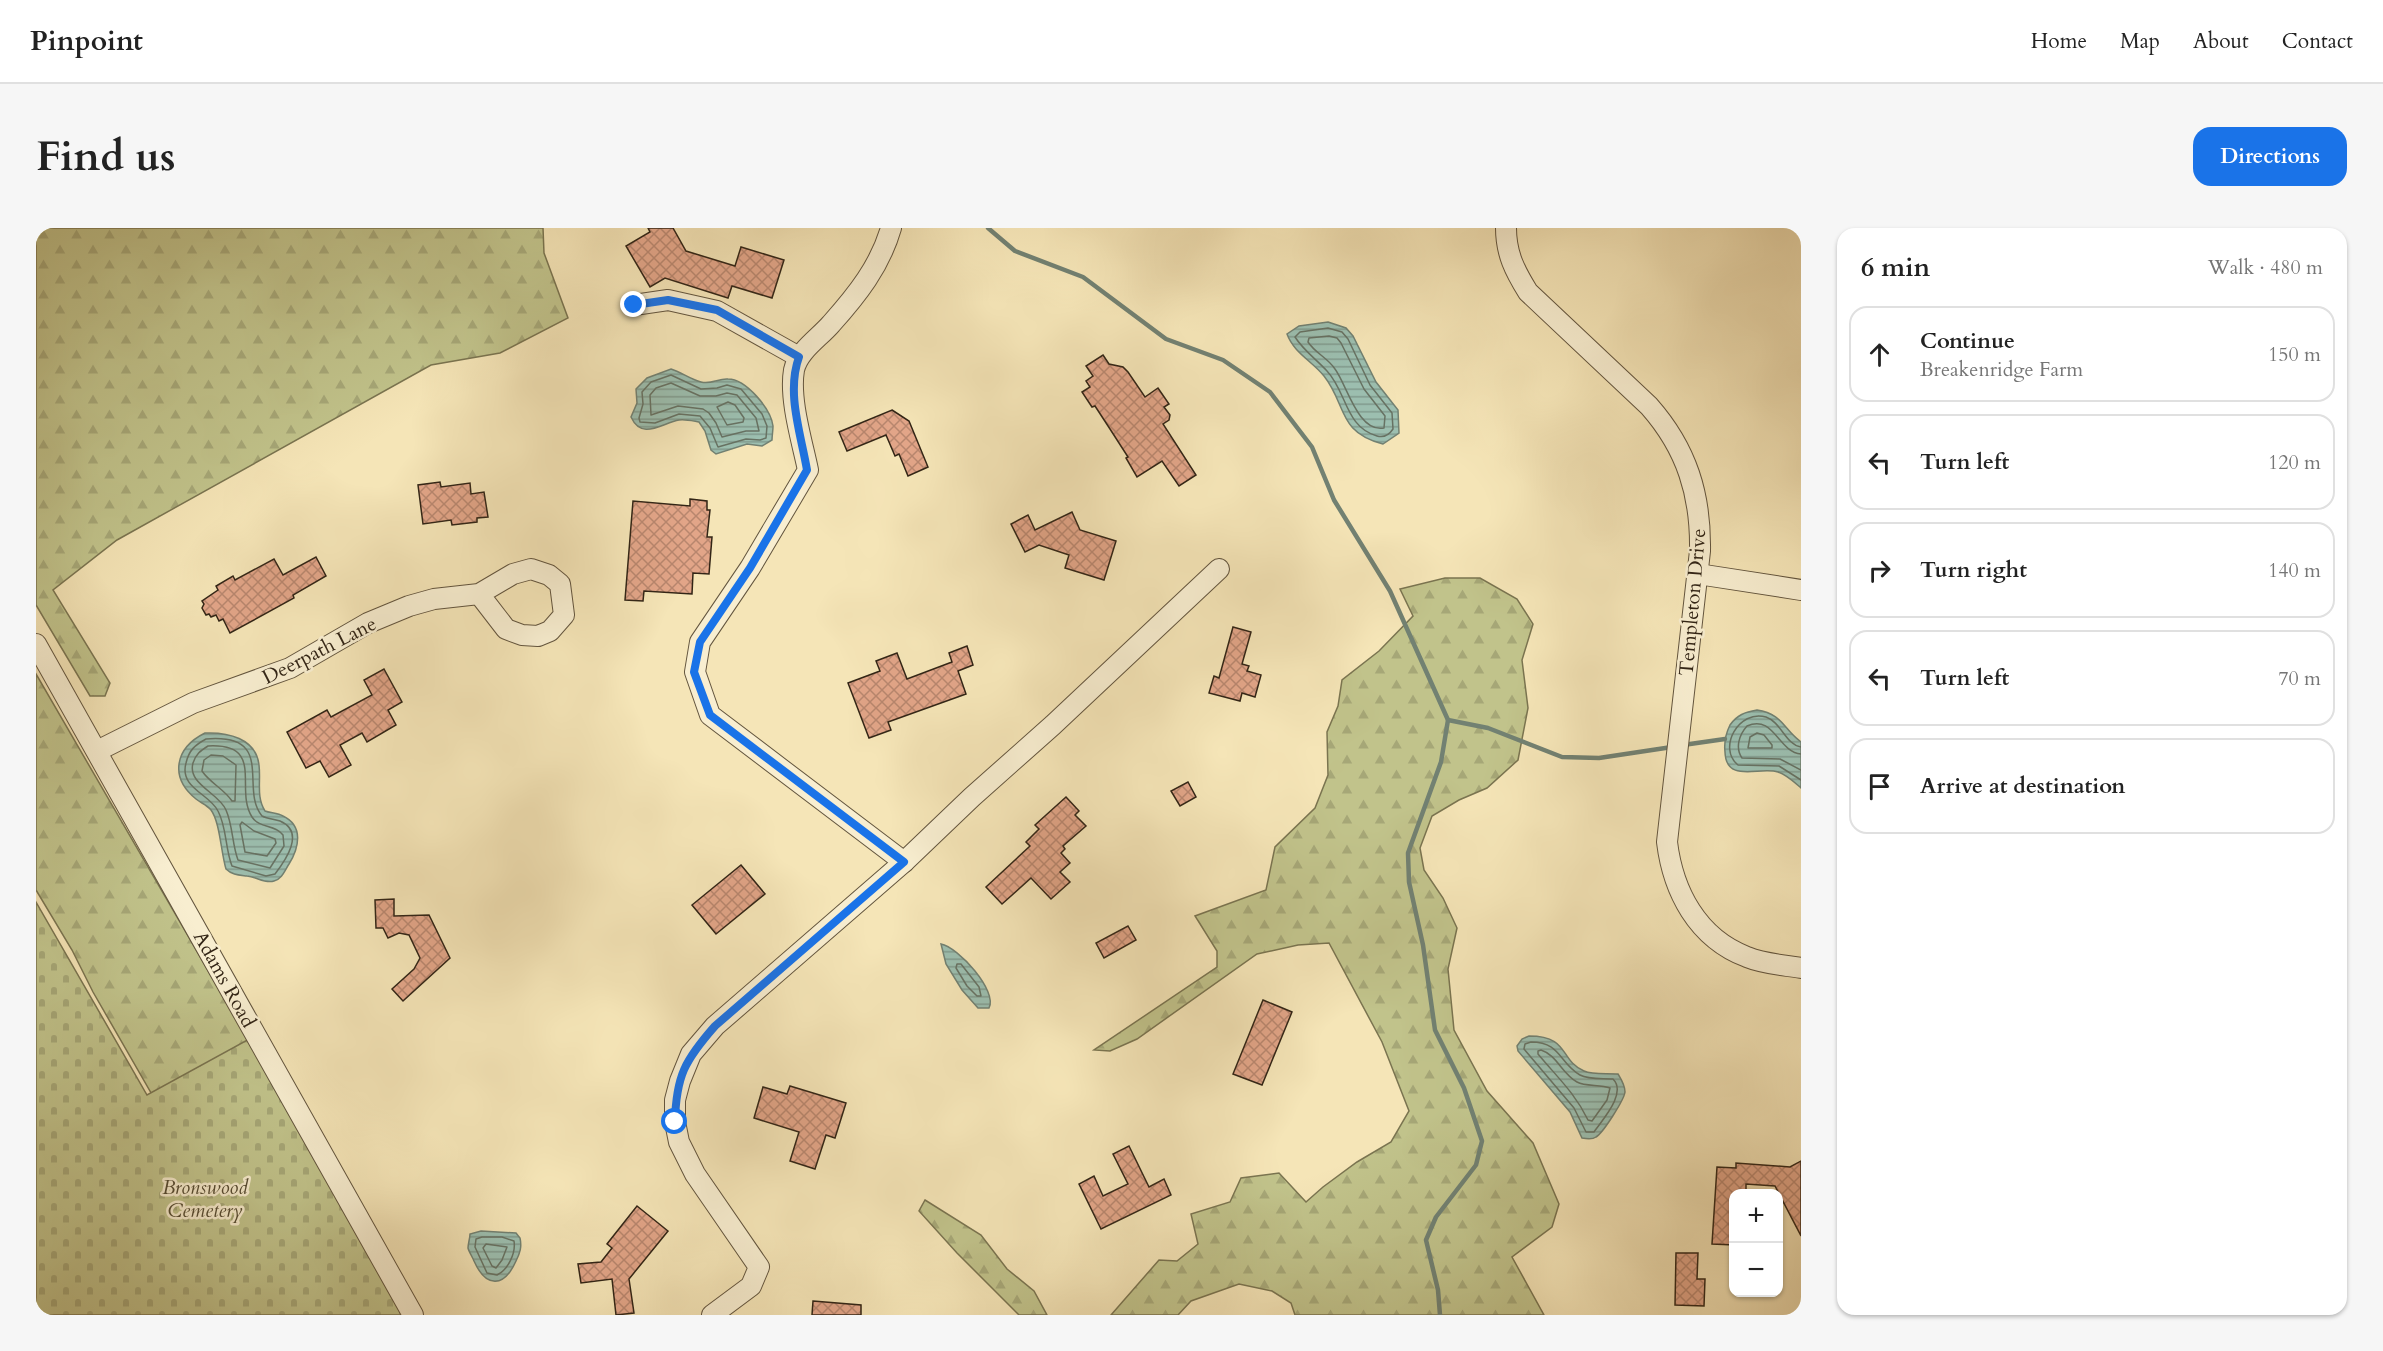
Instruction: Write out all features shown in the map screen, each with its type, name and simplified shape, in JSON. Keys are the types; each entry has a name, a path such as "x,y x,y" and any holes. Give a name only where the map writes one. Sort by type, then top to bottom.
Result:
{"street":[{"path":"891,228 878,263 858,292 830,326 799,357 794,370 793,392 807,470 750,568 700,642 694,672 710,715 904,862"},
{"name":"Templeton Drive","path":"1506,228 1507,252 1528,292 1649,406 1665,424 1687,465 1698,505 1700,551 1698,574 1666,842 1670,864 1683,900 1708,933 1729,949 1747,958 1801,968"},
{"path":"634,305 668,300 717,310 799,357"},
{"path":"712,1315 751,1286 759,1267 695,1174 679,1142 675,1122 675,1100 691,1054 715,1026 904,862 1219,568"},
{"path":"1698,574 1801,590"},
{"name":"Deerpath Lane","path":"97,751 193,703 290,668 368,623 409,606 434,599 480,594"},
{"name":"Adams Road","path":"36,644 413,1315"}],"green space":[{"path":"36,228 543,228 544,253 568,318 500,353 431,365 117,540 53,590 110,683 105,696 90,696 36,605"},
{"path":"1445,578 1480,578 1517,599 1533,624 1522,660 1528,708 1518,760 1487,788 1459,800 1432,816 1420,848 1424,870 1443,898 1457,928 1448,969 1454,1030 1487,1091 1533,1143 1559,1204 1552,1227 1512,1257 1544,1315 1295,1315 1291,1303 1272,1291 1239,1284 1191,1301 1178,1315 1111,1315 1159,1260 1177,1261 1198,1244 1191,1214 1230,1202 1241,1178 1279,1173 1306,1202 1357,1162 1391,1142 1409,1111 1382,1042 1329,943 1298,945 1257,954 1137,1039 1110,1051 1094,1050 1217,967 1217,951 1195,916 1266,890 1275,847 1315,808 1328,775 1327,732 1338,706 1342,680 1379,651 1413,616 1400,589"},
{"path":"36,674 249,1041 154,1098 36,890"},
{"name":"Bronswood Cemetery","path":"36,902 147,1095 251,1038 405,1315 36,1315"},
{"path":"925,1200 981,1235 1007,1269 1034,1291 1047,1315 1019,1315 919,1211"}],"water":[{"path":"1328,322 1346,328 1353,336 1376,382 1398,410 1399,433 1383,444 1368,439 1350,425 1324,376 1299,352 1287,334 1299,326"},
{"path":"671,369 701,382 708,383 721,379 735,380 750,389 768,411 773,426 772,440 762,446 747,444 716,454 711,450 705,431 699,422 681,420 653,429 641,428 631,417 637,403 636,389 647,378"},
{"path":"1757,710 1778,718 1801,742 1801,788 1778,772 1737,771 1727,762 1725,742 1730,725 1742,714"},
{"path":"205,733 231,736 252,748 259,765 262,806 265,811 290,820 297,831 295,851 283,874 277,880 264,881 233,874 226,869 214,815 187,790 182,782 179,763 182,755 195,739"},
{"path":"941,944 957,953 975,971 988,991 989,1008 978,1008 962,990 946,964"},
{"path":"1529,1036 1542,1037 1558,1044 1571,1061 1584,1071 1618,1074 1623,1082 1624,1096 1608,1123 1596,1137 1582,1138 1570,1112 1518,1051 1517,1046 1522,1039"},
{"path":"481,1231 516,1233 520,1238 520,1253 511,1270 501,1280 489,1280 484,1276 469,1250 470,1234"}],"building":[{"path":"648,228 673,228 686,251 735,266 741,247 784,260 772,298 732,286 728,298 665,278 650,287 626,246 650,232"},
{"path":"1103,355 1109,364 1123,367 1128,372 1145,397 1158,388 1169,404 1164,407 1170,415 1169,420 1163,424 1196,475 1179,486 1162,461 1137,477 1126,458 1128,457 1110,429 1095,406 1092,407 1082,392 1090,387 1086,381 1093,376 1086,366"},
{"path":"892,410 909,421 928,467 908,476 899,454 895,456 886,435 847,451 839,432"},
{"path":"440,482 441,487 470,483 471,494 484,492 488,517 477,518 477,522 452,525 451,520 423,524 418,485"},
{"path":"690,499 707,501 707,510 710,510 707,537 712,537 709,574 693,573 692,594 644,591 643,601 625,600 633,501 690,506"},
{"path":"1072,512 1080,530 1116,541 1104,580 1065,568 1069,555 1039,545 1025,552 1011,524 1028,515 1035,530"},
{"path":"316,557 326,576 293,595 294,598 230,633 223,619 219,621 216,615 211,617 209,614 206,615 202,608 204,604 202,601 218,590 216,586 233,576 235,580 274,559 283,575"},
{"path":"1233,627 1251,632 1242,664 1249,666 1247,671 1261,675 1255,697 1242,693 1240,701 1209,693 1214,676 1219,678"},
{"path":"967,646 973,665 958,671 966,694 888,722 891,730 869,738 848,683 880,671 876,661 897,653 907,679 952,662 949,653"},
{"path":"384,669 402,702 388,710 396,725 367,742 362,733 340,745 351,765 329,777 320,761 306,768 287,732 327,710 331,717 372,695 364,680"},
{"path":"1188,782 1196,797 1180,806 1171,791"},
{"path":"1066,797 1079,811 1075,815 1086,826 1063,846 1065,849 1061,853 1070,863 1060,872 1070,882 1051,899 1031,878 1002,904 986,887 1030,846 1026,842 1039,829 1035,825"},
{"path":"741,865 765,894 716,934 692,905"},
{"path":"394,899 394,916 429,915 450,958 403,1001 392,989 414,969 420,958 409,935 399,933 388,938 383,928 376,928 375,900"},
{"path":"1128,926 1136,940 1104,958 1096,943"},
{"path":"1263,1000 1292,1012 1262,1085 1233,1074"},
{"path":"790,1086 846,1103 835,1138 826,1135 815,1169 790,1161 799,1132 754,1118 763,1087 787,1094"},
{"path":"1129,1146 1149,1187 1164,1179 1171,1195 1101,1229 1079,1184 1094,1176 1103,1196 1128,1184 1113,1154"},
{"path":"1801,1161 1801,1236 1783,1201 1783,1189 1777,1189 1775,1186 1746,1184 1746,1189 1729,1189 1729,1245 1712,1244 1717,1167 1736,1168 1736,1163 1790,1167"},
{"path":"637,1206 668,1231 629,1279 634,1313 616,1315 612,1279 581,1283 578,1264 601,1262 612,1248 607,1244"},
{"path":"1676,1253 1698,1253 1697,1279 1705,1279 1704,1306 1675,1305"},
{"path":"813,1301 861,1305 861,1315 812,1315"}],"waterway":[{"path":"988,228 1015,251 1083,277 1166,339 1223,360 1270,392 1312,447 1334,500 1390,591 1448,720 1441,762 1408,853 1409,882 1423,945 1435,1030 1464,1088 1482,1141 1476,1165 1436,1217 1426,1240 1438,1290 1440,1315"},
{"path":"1448,720 1488,728 1562,757 1599,758 1672,747"},
{"path":"1683,745 1725,739"}],"route":[{"path":"634,305 668,300 717,310 799,357 794,370 793,392 807,470 750,568 700,642 694,672 710,715 904,862 715,1026 691,1054 675,1100 675,1122"}]}
